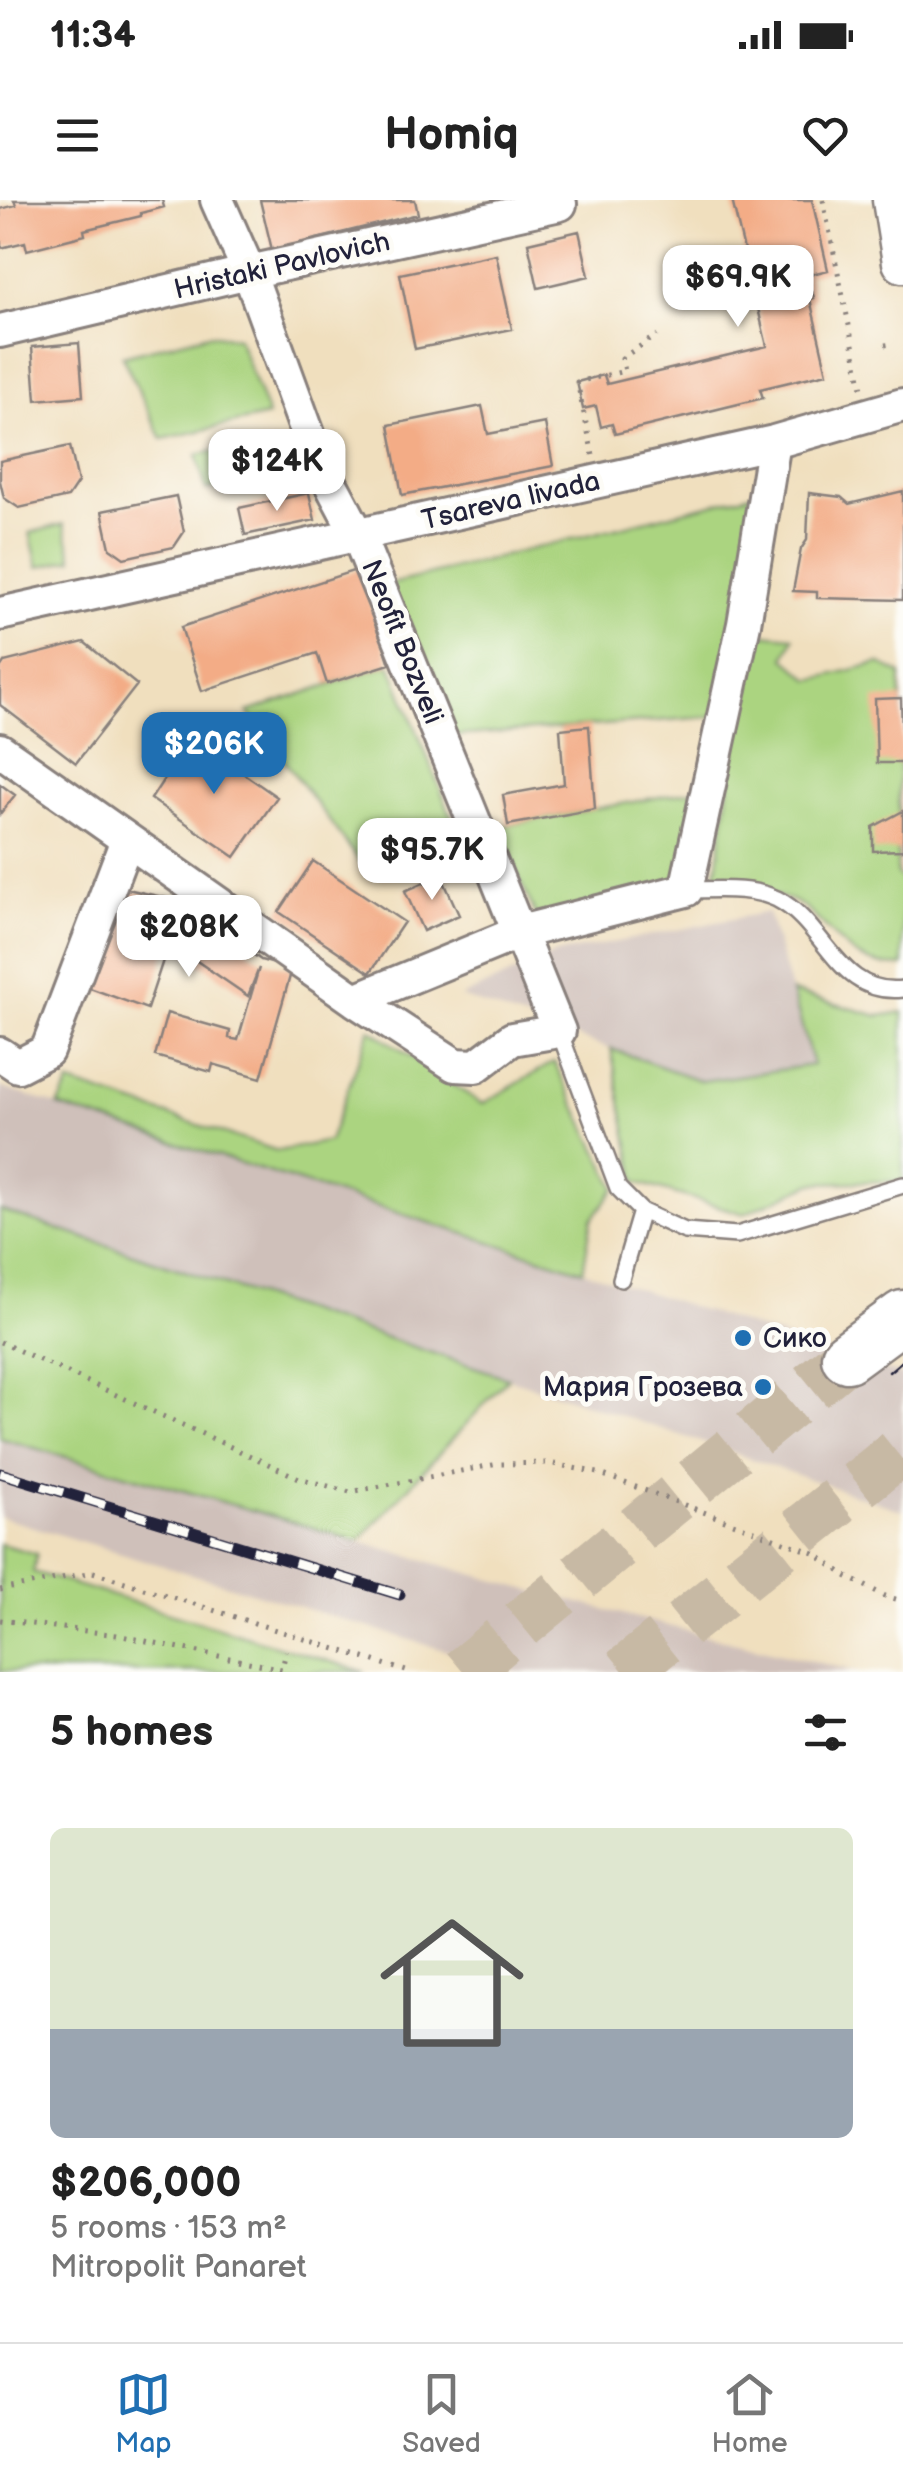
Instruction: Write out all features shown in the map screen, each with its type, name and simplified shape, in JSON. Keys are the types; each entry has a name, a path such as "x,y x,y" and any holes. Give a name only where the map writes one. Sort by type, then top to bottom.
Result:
{"main road":[{"path":"847,1358 903,1316"}],"street":[{"name":"Neofit Bozveli","path":"217,200 249,272 316,456 358,535 559,1032"},
{"name":"Hristaki Pavlovich","path":"0,331 560,204 558,200"},
{"path":"894,200 903,262"},
{"name":"Tsareva livada","path":"0,614 774,442 903,405"},
{"path":"355,1000 520,932 686,890 744,624 774,442"},
{"path":"0,750 355,1000 455,1065 476,1066 512,1038 559,1032"},
{"path":"9,1060 47,1051 126,840"}],"lane":[{"path":"686,890 741,890 774,897 795,910 853,977 874,988 903,989"},
{"path":"559,1032 618,1188 641,1211 685,1231 737,1235 903,1185"},
{"path":"622,1278 641,1211"}],"path":[{"path":"823,200 868,415"},
{"path":"596,468 577,382 625,371 622,358 657,336"},
{"path":"0,1342 299,1478 350,1492 498,1464 549,1463 598,1472 814,1553 846,1576 903,1601"},
{"path":"0,1590 93,1572 409,1672"},
{"path":"0,1620 117,1634 282,1670 286,1652"}],"shaded area":[{"path":"903,672 903,881 897,874"},
{"path":"768,912 813,1065 702,1081 461,997 555,954"},
{"path":"0,1087 903,1376 903,1511 0,1210"},
{"path":"0,1438 518,1587 859,1672 517,1672 0,1517"}],"green space":[{"path":"209,334 238,338 268,416 162,439 122,356"},
{"path":"233,447 241,482 206,490 197,455"},
{"path":"768,490 724,716 440,737 379,587"},
{"path":"64,524 73,559 38,567 30,533"},
{"path":"752,633 794,637 785,658 811,680 879,663 901,674 897,874 903,881 903,966 884,965 856,955 799,904 715,881"},
{"path":"390,664 456,828 363,866 248,712"},
{"path":"708,788 686,890 541,927 498,830"},
{"path":"792,992 879,1016 903,1012 903,1181 813,1183 744,1214 636,1182 611,1049 702,1081 813,1065"},
{"path":"370,1029 482,1104 554,1062 616,1188 592,1219 583,1271 58,1106 70,1083 278,1151 329,1141"},
{"path":"0,1210 508,1378 359,1541 0,1438"},
{"path":"0,1544 37,1554 33,1572 365,1672 0,1671"}],"building":[{"path":"14,200 162,200 164,207 84,230 85,235 27,250 25,242 1,248 0,209 16,205"},
{"path":"260,200 415,200 418,214 272,250"},
{"path":"732,200 812,200 828,270 808,275 814,298 810,299 827,373 760,389 763,398 615,434 612,424 601,427 596,406 583,409 577,382 604,375 607,384 767,346"},
{"path":"579,231 589,276 538,288 528,243"},
{"path":"496,254 512,329 415,349 400,274"},
{"path":"79,343 83,396 36,400 32,347"},
{"path":"482,406 488,434 545,423 553,466 402,495 389,425"},
{"path":"70,446 78,482 68,497 19,508 4,498 0,461"},
{"path":"903,491 903,600 817,598 817,592 793,591 801,549 807,540 809,493 841,497 849,504"},
{"path":"309,493 315,520 245,535 239,508"},
{"path":"176,496 184,532 174,547 124,558 110,548 102,511"},
{"path":"359,569 390,664 327,684 317,653 202,691 181,627"},
{"path":"84,642 137,685 76,763 0,705 0,668 4,662"},
{"path":"901,698 903,763 877,763 875,699"},
{"path":"589,726 595,809 508,825 503,795 564,784 560,729"},
{"path":"191,737 277,797 235,857 151,799"},
{"path":"0,784 15,795 0,814"},
{"path":"903,811 903,850 873,851 873,827"},
{"path":"313,861 404,922 370,973 279,912"},
{"path":"441,875 459,915 423,931 405,891"},
{"path":"119,887 179,901 261,960 292,969 261,1078 213,1064 211,1072 155,1056 167,1013 230,1031 229,1038 238,1040 259,968 248,996 169,942 147,1009 87,987"}],"tunnel":[{"path":"463,1672 847,1357"},
{"path":"624,1672 903,1449"}],"tram line":[{"path":"889,1372 903,1360"}],"railway":[{"path":"0,1473 400,1595"}],"place":[{"name":"Сико","path":"743,1338"},
{"name":"Мария Грозева","path":"763,1387"}]}
